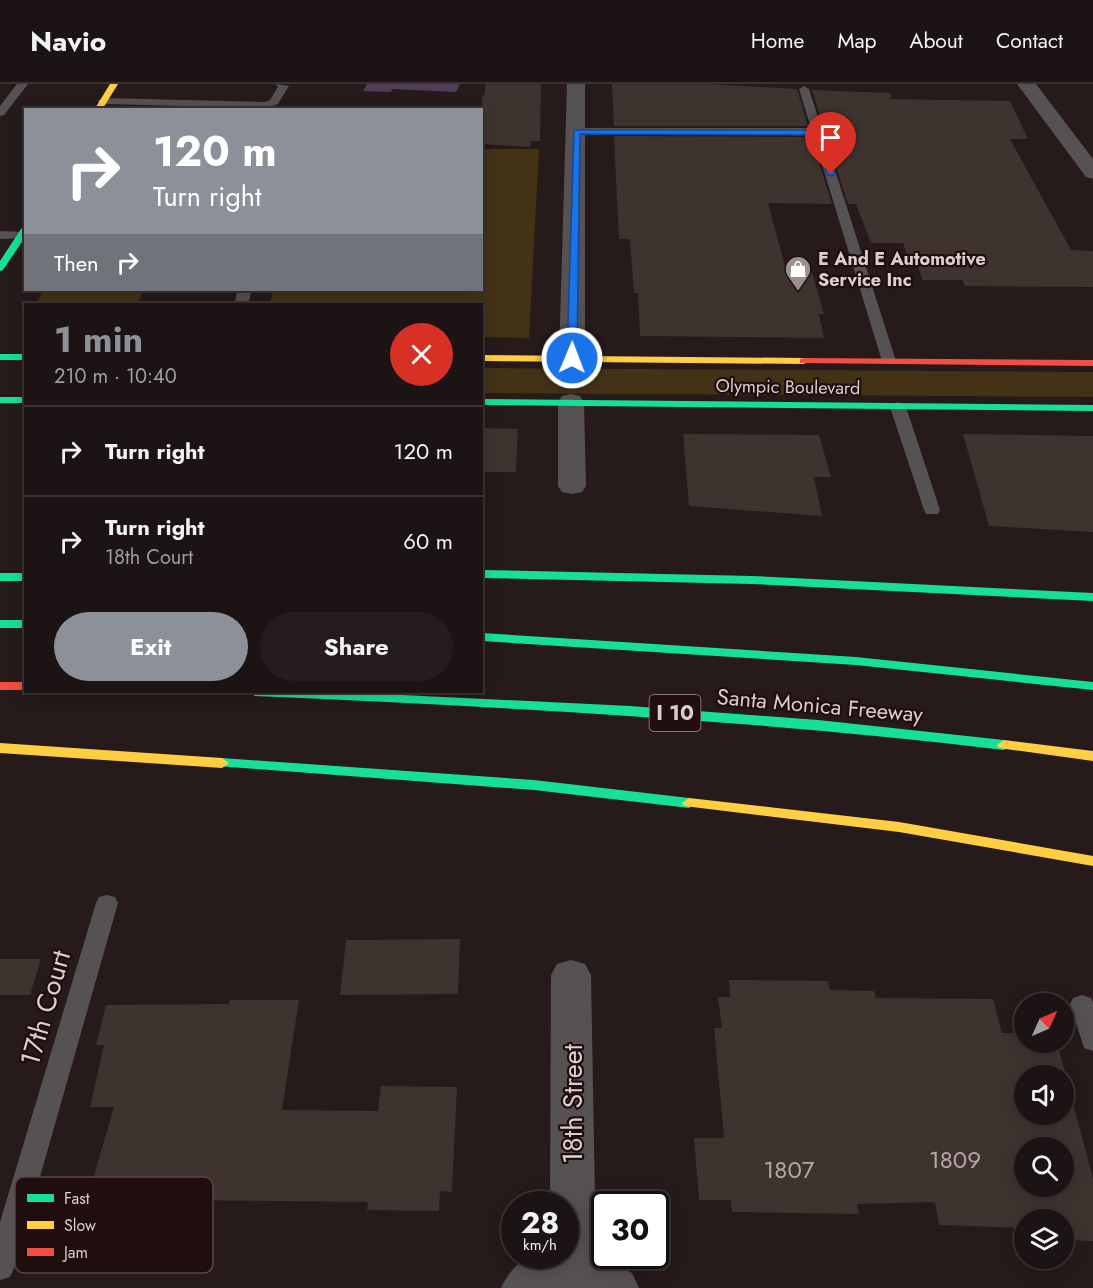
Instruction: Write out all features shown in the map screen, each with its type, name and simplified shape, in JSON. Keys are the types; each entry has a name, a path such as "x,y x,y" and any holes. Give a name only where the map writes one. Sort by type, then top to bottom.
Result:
{"main road":[{"path":"101,105 114,84"},
{"path":"0,268 23,231"},
{"path":"0,357 24,357"},
{"name":"Olympic Boulevard","path":"483,358 1093,363"},
{"path":"0,399 24,400"},
{"name":"Olympic Boulevard","path":"483,402 1093,408"},
{"path":"483,574 752,579 1093,597"},
{"path":"0,577 24,577"},
{"path":"0,624 24,624"},
{"name":"Santa Monica Freeway","path":"483,637 856,661 1093,686"},
{"path":"0,686 24,686"},
{"name":"Santa Monica Freeway","path":"278,693 615,708 921,735 1093,756"},
{"path":"0,748 534,784 899,827 1093,861"}],"street":[{"path":"572,358 576,84"},
{"path":"1026,84 1093,173"},
{"path":"1055,92 1093,173"},
{"path":"571,402 572,486"},
{"name":"18th Street","path":"571,975 572,1191"},
{"path":"525,1288 544,1274 562,1269"},
{"path":"573,1269 600,1276 615,1288"}],"lane":[{"path":"0,113 23,84"},
{"path":"101,105 266,105 274,102 284,86 280,84"},
{"path":"804,89 890,361"},
{"path":"576,131 818,132"},
{"path":"0,235 23,231"},
{"path":"898,407 932,510"},
{"name":"17th Court","path":"27,1177 107,903"},
{"path":"1082,1004 1093,1041"},
{"name":"17th Court","path":"0,1268 15,1217"}],"shaded area":[{"path":"367,84 460,84 456,92 392,89 391,92 363,91"},
{"path":"483,149 539,149 529,338 483,337 483,303 269,303 274,291 483,291"},
{"path":"43,291 144,291 138,303 36,303"},
{"path":"483,368 1093,372 1093,397 483,393"}],"building":[{"path":"486,84 541,84 540,141 531,141 530,147 483,144 482,97 484,97"},
{"path":"612,84 707,84 797,89 808,126 614,126"},
{"path":"812,90 891,93 890,99 1010,101 1028,139 1010,139 1071,250 1093,251 1093,287 965,286 962,280 923,280 918,267 911,267 903,243 871,243 856,204 848,204"},
{"path":"614,136 811,137 832,204 768,203 787,273 812,273 824,314 819,314 824,338 640,336 638,293 634,293 630,239 619,239"},
{"path":"483,428 518,429 516,472 483,472"},
{"path":"683,434 819,435 831,477 814,477 822,516 689,506"},
{"path":"963,434 1093,436 1093,532 989,526"},
{"path":"460,939 458,994 340,995 346,940"},
{"path":"0,959 41,959 30,995 0,995"},
{"path":"729,980 828,981 830,990 874,991 876,998 993,999 1002,1033 1014,1033 1014,1053 1060,1053 1063,1065 1014,1065 1014,1125 1074,1125 1074,1107 1093,1179 1093,1241 1074,1240 1074,1209 1014,1209 1014,1228 939,1225 935,1202 857,1204 859,1214 732,1212 731,1200 699,1200 694,1138 724,1138 714,1028 722,1028 718,997 730,997"},
{"path":"230,1000 299,1000 282,1110 378,1111 381,1086 457,1087 452,1192 440,1191 439,1211 367,1210 368,1202 213,1200 213,1177 94,1177 114,1107 90,1107 104,1045 96,1045 106,1005 229,1004"}],"traffic: fast":[{"path":"0,268 24,231"},
{"path":"0,357 24,357"},
{"path":"0,400 24,400"},
{"path":"483,402 1093,408"},
{"path":"483,574 752,580 1093,597"},
{"path":"0,577 24,577"},
{"path":"0,624 24,624"},
{"path":"483,637 856,661 1093,686"},
{"path":"277,693 536,705 724,717 1004,745"},
{"path":"222,763 534,785 689,803"}],"traffic: slow":[{"path":"99,108 114,84"},
{"path":"483,358 804,361"},
{"path":"1004,745 1093,756"},
{"path":"0,748 222,763"},
{"path":"689,803 899,827 1093,861"}],"traffic: jam":[{"path":"804,361 1093,363"},
{"path":"0,686 24,686"}],"place":[{"name":"E And E Automotive Service Inc","path":"798,292"}],"route":[{"path":"572,358 576,131 818,132 831,174"}]}
